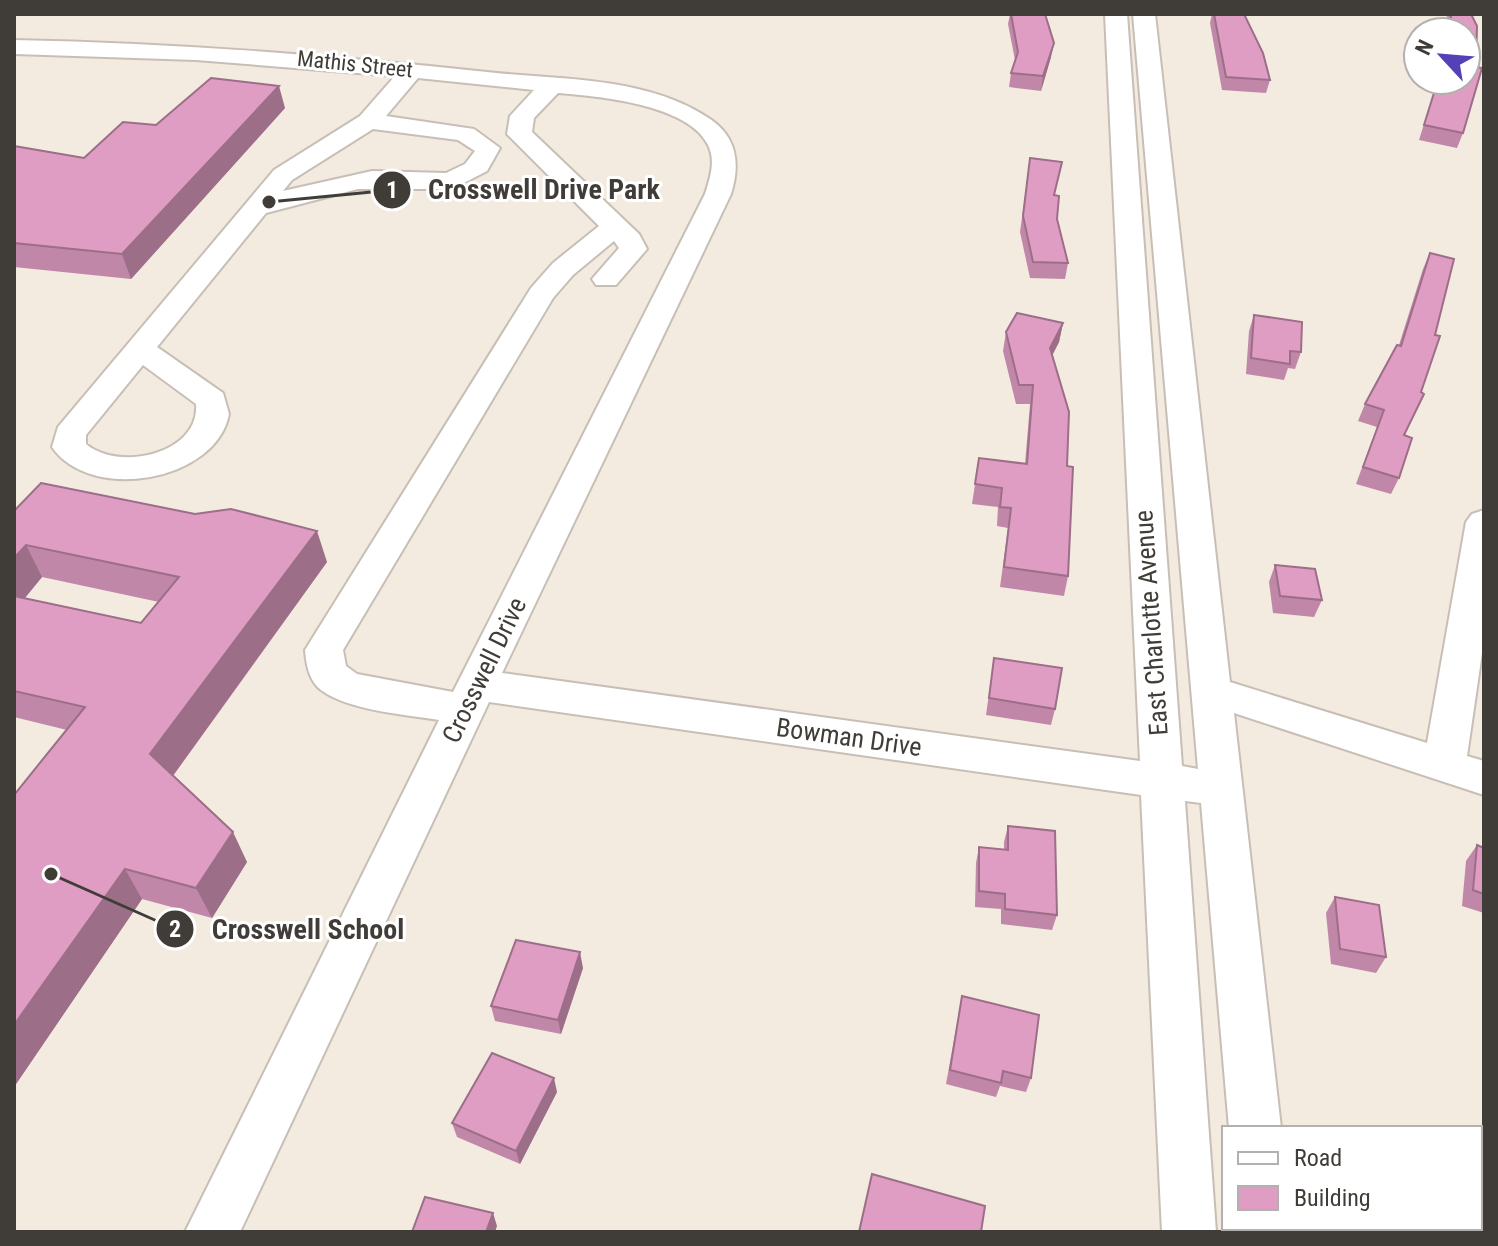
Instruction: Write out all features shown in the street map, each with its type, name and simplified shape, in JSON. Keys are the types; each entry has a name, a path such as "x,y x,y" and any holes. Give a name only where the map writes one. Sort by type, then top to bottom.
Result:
{"street":[{"name":"East Charlotte Avenue","path":"1116,14 1189,1232"},
{"name":"East Charlotte Avenue","path":"1144,14 1255,1126"},
{"name":"Mathis Street","path":"14,47 264,55 413,70 628,97 669,107 691,118"},
{"path":"140,349 212,400 213,420 194,445 168,461 139,469 98,465 77,456 69,447 70,434 283,175 369,121 413,70"},
{"path":"551,86 522,116 519,134 615,226 633,249 606,279"},
{"name":"Crosswell Drive","path":"212,1232 674,286 727,170 722,145 711,132 691,118"},
{"path":"257,207 371,179 432,183 458,178 474,170 486,157 488,148 465,134 369,121"},
{"path":"555,282 563,269 615,226"},
{"path":"555,282 576,277 674,286"},
{"name":"Bowman Drive","path":"555,282 541,294 324,650 325,668 336,681 372,692 471,697 1222,789"},
{"path":"1444,766 1484,522"},
{"path":"1212,691 1484,778"}],"building":[{"path":"1011,14 1045,14 1054,43 1043,76 1011,73 1018,52"},
{"path":"1214,14 1244,14 1263,53 1270,80 1226,77"},
{"path":"1471,14 1472,16 1451,16"},
{"path":"211,78 279,86 122,254 14,243 14,146 84,158 123,122 156,125"},
{"path":"1433,96 1474,96 1463,133 1424,125"},
{"path":"1030,158 1062,162 1054,195 1059,196 1057,219 1068,263 1033,262 1023,216"},
{"path":"1430,253 1454,259 1435,335 1440,336 1421,392 1424,394 1404,435 1412,438 1399,478 1363,467 1384,410 1365,404 1397,345 1401,346"},
{"path":"1017,313 1063,323 1050,348 1069,412 1067,466 1073,467 1068,576 1004,567 1011,508 1000,507 1002,488 975,484 979,458 1027,464 1033,385 1019,385 1006,332"},
{"path":"1254,315 1302,322 1301,352 1290,351 1290,364 1251,358"},
{"path":"41,483 195,514 231,509 317,531 150,754 233,832 196,888 125,869 14,1025 14,795 85,707 14,691 14,596 141,623 179,577 26,545 14,558 14,511"},
{"path":"1275,565 1315,569 1322,600 1280,596"},
{"path":"994,658 1062,668 1055,709 989,698"},
{"path":"1008,826 1055,831 1057,915 1005,909 1005,894 979,891 979,847 1008,850"},
{"path":"1477,845 1484,848 1484,894 1473,890"},
{"path":"1335,897 1379,905 1386,957 1340,949"},
{"path":"516,940 580,952 558,1020 491,1006"},
{"path":"962,996 1039,1015 1031,1078 1003,1071 1001,1083 950,1070"},
{"path":"492,1053 554,1078 516,1151 452,1123"},
{"path":"872,1174 985,1206 981,1232 859,1232"},
{"path":"425,1197 493,1213 486,1232 412,1232"}],"place":[{"name":"Crosswell Drive Park","path":"269,202"},
{"name":"Crosswell School","path":"51,874"}]}
